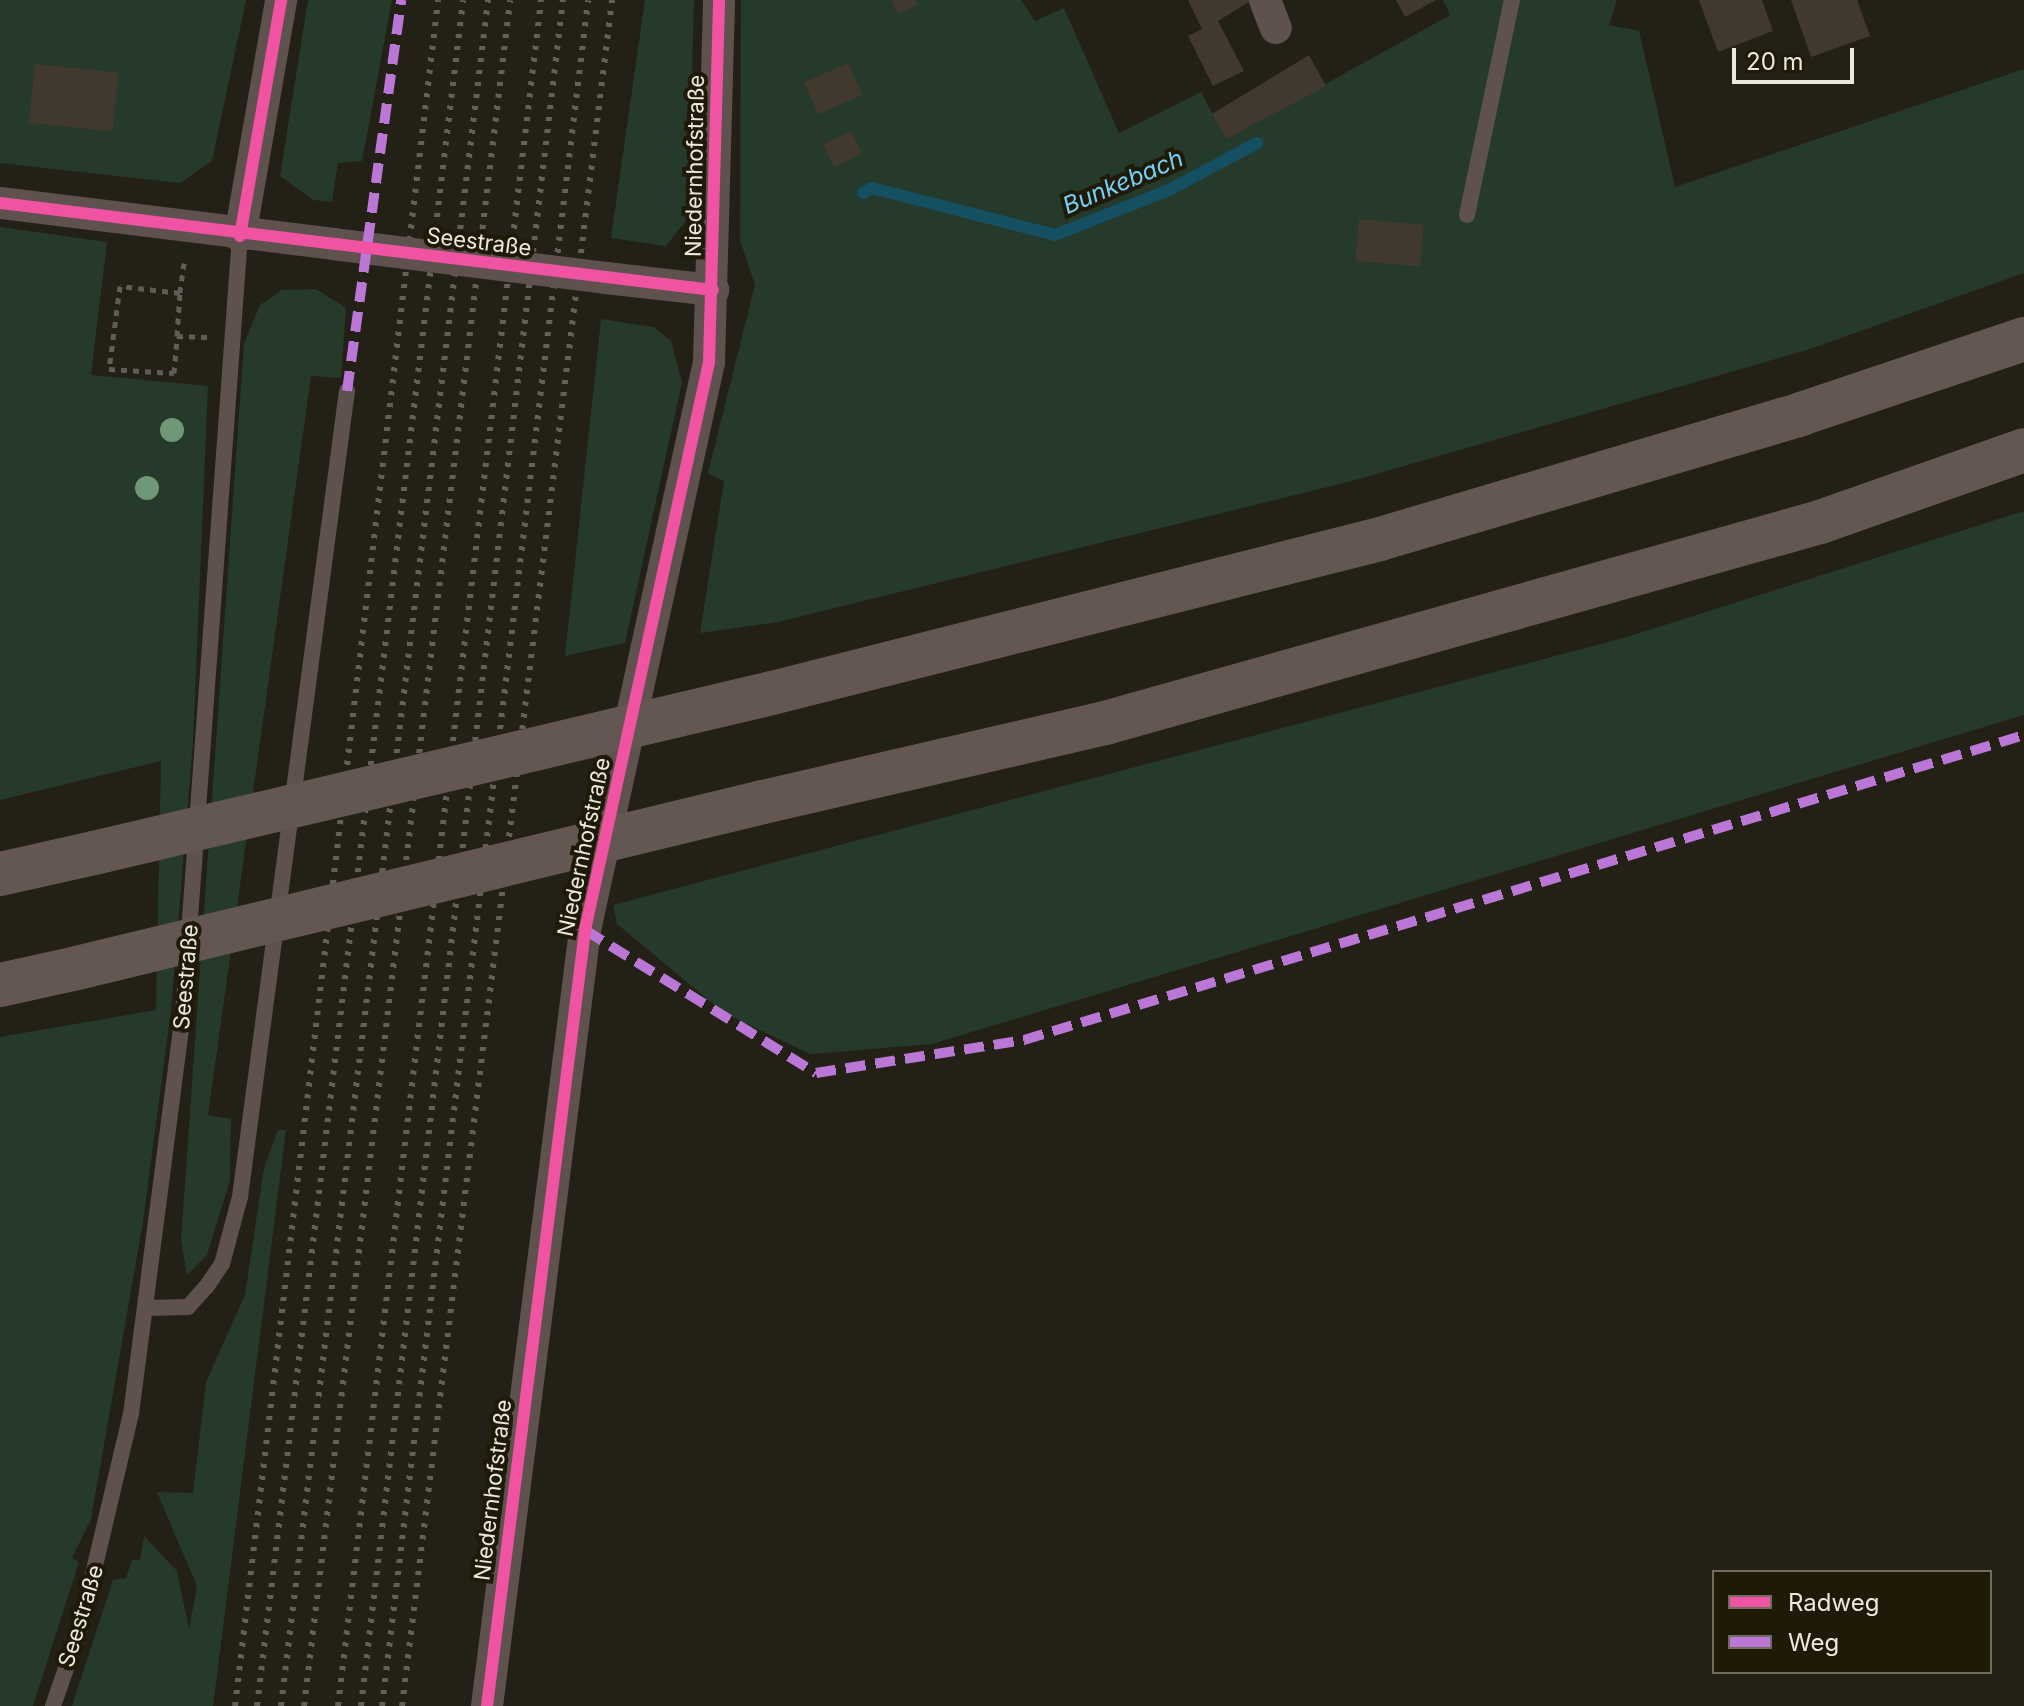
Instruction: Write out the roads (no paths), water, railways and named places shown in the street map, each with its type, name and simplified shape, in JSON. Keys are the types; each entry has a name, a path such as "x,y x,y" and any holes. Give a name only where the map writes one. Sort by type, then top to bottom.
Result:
{"highway":[{"path":"0,874 772,693 1380,539 1801,414 2024,339"},
{"path":"0,985 1121,719 1820,522 2024,450"}],"street":[{"name":"Seestraße","path":"240,236 281,0"},
{"name":"Niedernhofstraße","path":"487,1706 578,972 698,430 713,290 719,0"},
{"name":"Seestraße","path":"0,203 187,230 333,244 713,290"}],"lane":[{"path":"1467,215 1512,0"},
{"name":"Seestraße","path":"53,1706 115,1490 145,1308 183,1014 227,338 240,236"},
{"path":"145,1308 188,1307 207,1286 222,1264 240,1197 347,391"}],"waterway":[{"name":"Bunkebach","path":"863,193 872,188 1055,235 1169,190 1257,143"}],"railway":[{"path":"235,1706 438,0"},
{"path":"257,1706 463,0"},
{"path":"281,1706 488,0"},
{"path":"304,1706 510,0"},
{"path":"338,1706 541,0"},
{"path":"361,1706 563,0"},
{"path":"382,1706 588,0"},
{"path":"402,1706 612,0"}]}
